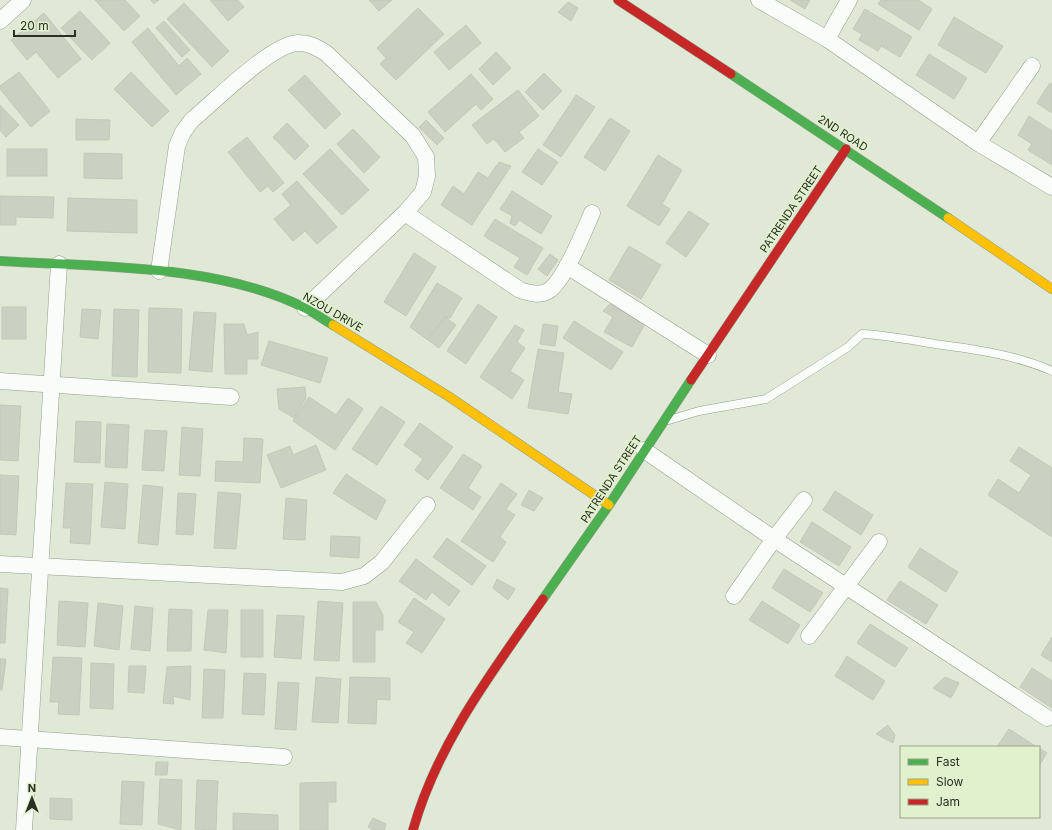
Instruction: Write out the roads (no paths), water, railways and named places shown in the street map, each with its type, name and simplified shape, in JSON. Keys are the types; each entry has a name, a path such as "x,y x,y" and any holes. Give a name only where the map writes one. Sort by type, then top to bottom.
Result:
{"street":[{"path":"0,21 23,0"},
{"name":"2ND ROAD","path":"618,0 846,149 1052,289"},
{"path":"759,0 827,39 978,143 1052,187"},
{"path":"827,39 849,0"},
{"path":"159,271 177,146 183,132 192,120 264,59 282,47 297,43 312,44 326,53 413,136 426,157 427,176 422,192 405,213 306,308"},
{"path":"978,143 1032,66"},
{"name":"PATRENDA STREET","path":"413,830 418,812 445,749 474,698 609,505 662,422 846,149"},
{"path":"405,213 520,290 533,294 547,292 555,286 567,266 592,213"},
{"name":"NZOU DRIVE","path":"0,261 159,271 228,281 266,292 306,308 448,396 609,505"},
{"path":"24,830 59,264"},
{"path":"567,266 708,355"},
{"path":"0,381 231,397"},
{"path":"644,450 846,587 1047,718"},
{"path":"734,596 774,539 804,500"},
{"path":"0,564 342,582 364,576 382,562 427,505"},
{"path":"809,636 879,542"},
{"path":"0,737 284,757"}],"lane":[{"path":"662,422 699,411 766,399 848,347 862,334 879,335 967,348 1033,362 1052,371"}]}
